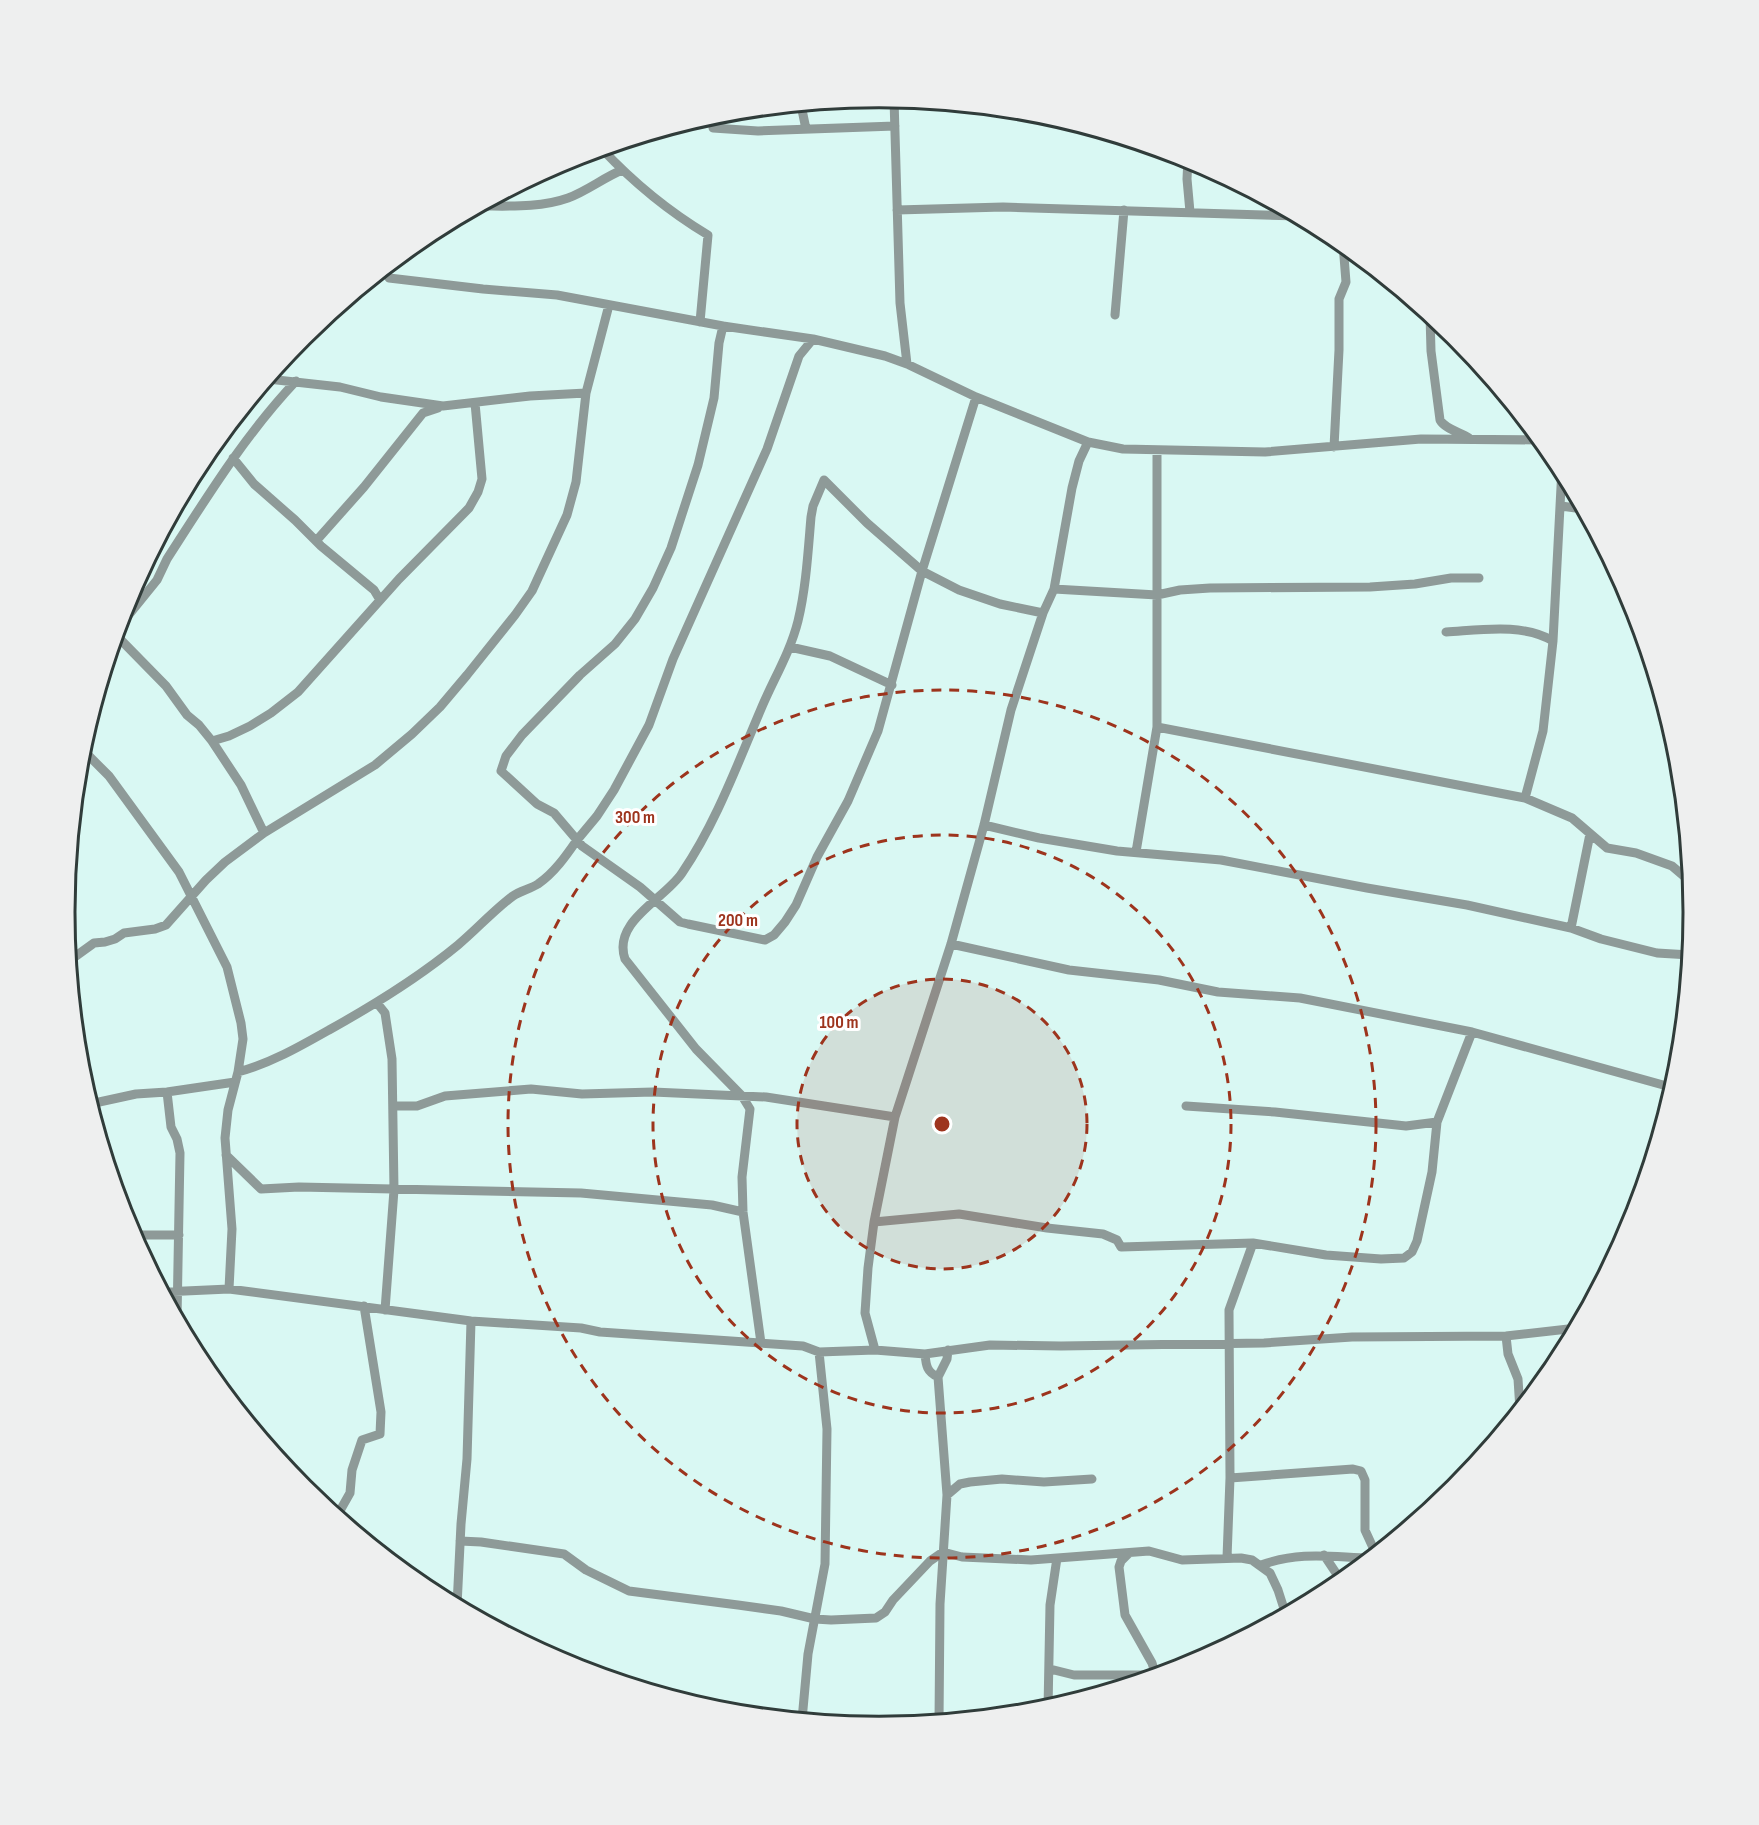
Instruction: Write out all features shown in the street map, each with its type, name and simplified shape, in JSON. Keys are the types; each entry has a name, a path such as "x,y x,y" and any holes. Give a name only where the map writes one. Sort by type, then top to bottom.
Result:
{"street":[{"path":"894,109 900,303 907,364"},
{"path":"803,112 806,129"},
{"path":"714,128 758,131 895,126"},
{"path":"608,156 678,217 708,235 700,322"},
{"path":"1187,169 1190,212"},
{"path":"496,206 535,205 566,199 622,170"},
{"path":"897,210 1003,207 1281,215"},
{"path":"1115,315 1124,210"},
{"path":"1334,447 1340,350 1339,299 1346,282 1344,257"},
{"path":"389,278 557,295 723,326 813,339 885,356 976,397 1088,442 1123,448 1264,452 1421,439 1530,440"},
{"path":"77,955 94,943 115,939 124,933 155,929 166,925 225,862 264,833 375,765 440,707 532,591 567,515 576,482 585,393 609,305"},
{"path":"723,326 719,343 714,398 700,456 671,549 653,588 635,619 615,644 580,675 522,735 506,756 501,771 537,804 554,813 582,846 630,879 680,922 765,940 774,935 796,905 816,857 848,801 878,731 922,571 976,397"},
{"path":"1430,327 1431,351 1440,420 1445,427 1469,438"},
{"path":"98,1102 136,1094 167,1092 236,1077 262,1066 377,1003 398,987 414,979 459,945 513,896 537,884 564,859 597,816 649,725 673,659 767,449 800,356 813,339"},
{"path":"277,380 340,387 402,401 443,406"},
{"path":"136,605 157,579 233,458 269,410 296,381"},
{"path":"316,541 364,487 423,412 443,406 530,396 585,393"},
{"path":"212,741 250,726 298,692 380,600 469,508 482,479 476,403"},
{"path":"875,1350 865,1313 868,1268 874,1222 895,1117 951,944 984,825 1011,710 1043,613 1054,589 1072,488 1079,461 1088,442"},
{"path":"1136,852 1156,728 1157,450"},
{"path":"233,458 254,484 374,590 380,600"},
{"path":"761,1343 743,1212 745,1148 750,1109 742,1096 696,1048 625,959 622,951 623,941 632,922 681,876 722,803 762,706 790,647 798,620 813,506 824,480 867,523 922,571 960,590 1000,604 1043,613"},
{"path":"1525,798 1543,731 1553,641 1561,487"},
{"path":"1561,506 1574,507"},
{"path":"1054,589 1157,595 1180,590 1210,588 1370,587 1415,584 1452,578 1479,578"},
{"path":"1446,632 1523,630 1540,633 1553,641"},
{"path":"123,642 166,686 187,715 212,741 241,785 264,833"},
{"path":"790,647 830,656 892,685"},
{"path":"1156,728 1525,798 1572,818 1607,848 1636,853 1672,866 1683,875"},
{"path":"90,757 109,776 179,872 227,967 243,1039 226,1123 226,1155 232,1229 229,1289"},
{"path":"984,825 1039,838 1117,851 1221,860 1467,905 1571,928 1601,939 1657,953 1682,955"},
{"path":"1571,928 1590,834"},
{"path":"951,944 1069,970 1159,980 1218,992 1300,998 1472,1032 1665,1086"},
{"path":"377,1003 385,1013 392,1059 394,1190 385,1310"},
{"path":"874,1222 959,1214 1103,1234 1117,1240 1121,1246 1253,1243 1326,1255 1381,1259 1404,1258 1412,1252 1417,1241 1432,1172 1437,1122 1472,1032"},
{"path":"393,1106 417,1106 445,1096 531,1089 582,1094 653,1092 766,1097 895,1117"},
{"path":"167,1092 171,1127 180,1153 178,1306"},
{"path":"1186,1106 1275,1112 1406,1126 1437,1122"},
{"path":"226,1155 261,1190 299,1187 581,1193 712,1205 743,1212"},
{"path":"143,1235 179,1235"},
{"path":"1227,1558 1230,1478 1228,1342 1230,1310 1253,1243"},
{"path":"171,1292 229,1289 471,1321 803,1346 819,1352 875,1350 925,1354 990,1345 1264,1343 1352,1337 1506,1336 1567,1329"},
{"path":"341,1509 350,1493 351,1470 362,1440 380,1434 381,1412 364,1306"},
{"path":"457,1597 467,1459 471,1321"},
{"path":"1506,1336 1508,1354 1518,1379 1519,1400"},
{"path":"939,1714 940,1604 947,1494 938,1377 947,1359 948,1350"},
{"path":"803,1713 808,1654 825,1564 827,1429 819,1352"},
{"path":"925,1354 927,1368 938,1377"},
{"path":"1230,1478 1353,1469 1361,1471 1365,1480 1363,1515 1365,1530 1373,1548"},
{"path":"947,1494 960,1484 970,1482 1002,1479 1044,1482 1092,1479"},
{"path":"460,1541 564,1554 586,1570 629,1591 781,1611 814,1619 856,1620 876,1618 885,1612 893,1600 942,1552"},
{"path":"942,1552 962,1557 1031,1560 1149,1551 1182,1560 1227,1558 1252,1560 1270,1573 1284,1608"},
{"path":"1129,1553 1121,1561 1119,1567 1125,1615 1154,1668"},
{"path":"1324,1555 1336,1574"},
{"path":"1261,1565 1295,1556 1360,1557"},
{"path":"1048,1699 1050,1605 1057,1558"},
{"path":"1050,1669 1074,1675 1133,1676"}]}
